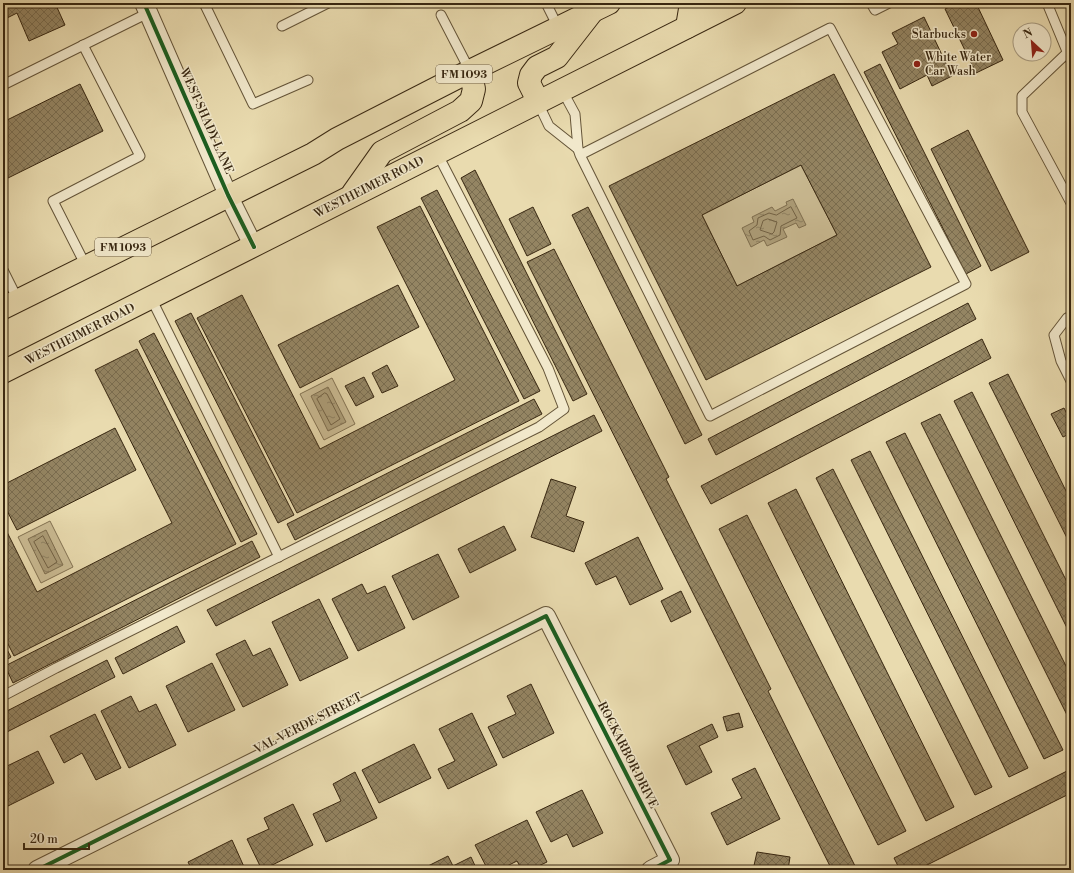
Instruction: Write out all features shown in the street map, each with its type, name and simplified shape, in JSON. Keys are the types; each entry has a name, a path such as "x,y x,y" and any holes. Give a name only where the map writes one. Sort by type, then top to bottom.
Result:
{"main road":[{"path":"687,27 691,3"},
{"name":"WESTHEIMER ROAD","path":"3,372 254,247 436,152 735,3"},
{"name":"FM 1093","path":"11,304 313,154 337,139 470,71 601,7"},
{"path":"538,101 529,83 531,75 537,67 557,57 601,7"},
{"path":"351,196 382,152 460,111 471,101 474,89 470,71"},
{"path":"3,322 11,304"}],"street":[{"name":"WEST SHADY LANE","path":"146,8 228,195 254,247"},
{"name":"VAL VERDE STREET","path":"36,870 546,616 568,659"},
{"name":"ROCKARBOR DRIVE","path":"568,659 670,860 651,870"}],"lane":[{"path":"204,3 253,104 308,80"},
{"path":"282,26 328,3"},
{"path":"546,3 558,27"},
{"path":"871,3 875,10 889,3"},
{"path":"1047,3 1069,57 1022,96 1022,112 1071,203"},
{"path":"3,85 82,45 146,8"},
{"path":"441,15 470,71"},
{"path":"562,89 575,114 579,152 710,416 966,284 830,28 579,152"},
{"path":"82,45 140,156 53,201 86,266"},
{"path":"538,101 549,126 579,152"},
{"path":"3,696 56,668 539,427 564,409 548,368 436,152"},
{"path":"3,270 11,304"},
{"path":"151,298 279,557"},
{"path":"1071,316 1067,318 1054,335 1061,361 1071,381"}],"shaded area":[{"path":"801,165 837,235 737,286 702,215"},
{"path":"332,378 355,424 324,440 300,394"},
{"path":"50,521 73,567 41,583 18,537"}],"water":[{"path":"793,199 806,225 799,228 796,223 783,229 787,237 767,246 764,240 751,247 742,228 754,222 752,217 772,207 775,211 787,205 786,202"},
{"path":"328,387 346,422 328,431 311,396"},
{"path":"46,530 63,565 45,574 28,539"}],"building":[{"path":"3,3 55,3 65,25 29,41 17,13 3,20"},
{"name":"Starbucks","path":"957,3 976,3 1003,60 976,73 945,9"},
{"name":"White Water Car Wash","path":"924,17 952,76 932,86 927,75 900,89 882,52 898,44 892,33"},
{"path":"880,64 981,266 966,274 864,72"},
{"path":"834,74 931,267 706,380 609,186","holes":["801,165 837,235 737,286 702,215"]},
{"path":"80,84 103,131 6,179 3,174 3,122"},
{"path":"968,130 1029,252 991,271 931,149"},
{"path":"475,170 587,394 573,401 461,178"},
{"path":"437,190 540,391 524,399 421,198"},
{"path":"420,206 519,401 297,513 197,318 242,295 320,449 455,380 377,227"},
{"path":"533,207 551,244 527,256 509,219"},
{"path":"588,207 702,435 685,444 572,215"},
{"path":"554,249 669,477 666,479 771,689 768,691 857,870 832,870 527,262"},
{"path":"398,285 419,327 300,388 278,345"},
{"path":"968,303 976,319 716,455 708,439"},
{"path":"191,313 294,515 278,523 175,321"},
{"path":"154,333 257,534 241,542 139,341"},
{"path":"982,339 991,358 711,504 701,486"},
{"path":"137,349 236,544 14,656 3,634 3,524 37,592 172,523 95,370"},
{"path":"387,365 398,386 382,393 372,373"},
{"path":"1008,374 1071,501 1071,546 989,383"},
{"path":"364,377 374,397 356,406 345,386"},
{"path":"972,392 1071,590 1071,636 954,401"},
{"path":"534,399 542,414 295,540 287,524"},
{"path":"1064,408 1071,422 1071,433 1063,437 1051,414"},
{"path":"940,414 1071,676 1071,723 921,423"},
{"path":"594,415 602,431 216,626 207,610"},
{"path":"115,428 136,470 17,530 3,503 3,485"},
{"path":"905,433 1063,750 1044,759 886,442"},
{"path":"870,451 1028,768 1009,777 851,460"},
{"path":"833,469 992,787 975,795 816,478"},
{"path":"551,479 576,487 566,516 584,522 574,552 531,537"},
{"path":"796,489 954,807 926,821 768,503"},
{"path":"747,515 906,831 878,845 719,529"},
{"path":"504,526 516,550 470,573 458,549"},
{"path":"638,537 663,589 630,605 616,576 596,585 585,563"},
{"path":"252,541 260,557 13,683 5,666"},
{"path":"438,554 459,597 413,620 392,576"},
{"path":"362,584 367,594 385,586 405,628 358,651 332,599"},
{"path":"681,591 691,612 671,622 661,601"},
{"path":"319,599 348,658 300,681 272,622"},
{"path":"177,626 185,642 123,674 115,658"},
{"path":"245,640 253,656 270,648 288,685 243,707 216,654"},
{"path":"3,642 11,657 3,662"},
{"path":"107,660 115,677 3,734 3,713"},
{"path":"212,663 235,710 188,732 166,686"},
{"path":"531,684 554,733 503,758 488,727 516,714 507,696"},
{"path":"131,696 139,712 156,704 176,745 129,768 101,711"},
{"path":"472,713 497,765 448,789 438,769 455,761 439,729"},
{"path":"739,713 743,727 727,731 723,717"},
{"path":"95,714 121,768 96,780 82,753 64,763 50,736"},
{"path":"712,724 718,737 699,746 712,772 686,785 667,746"},
{"path":"414,744 431,778 379,803 362,770"},
{"path":"38,751 54,783 8,806 3,796 3,768"},
{"path":"755,768 780,819 727,845 711,813 742,798 732,779"},
{"path":"1071,769 1071,793 917,870 900,870 894,858"},
{"path":"355,772 377,818 326,842 313,814 341,801 333,784"},
{"path":"582,790 603,833 573,847 567,834 551,842 536,812"},
{"path":"293,804 313,845 262,870 247,839 269,829 264,818"},
{"path":"527,820 547,862 530,870 522,870 517,861 499,870 488,870 475,845"},
{"path":"232,840 245,869 192,870 188,862"},
{"path":"757,852 790,857 788,870 753,870"},
{"path":"448,856 453,866 471,857 477,870 420,870"}],"cycle path":[{"path":"144,3 228,195 254,247"},
{"path":"37,870 546,616 670,860 651,870"}],"place":[{"name":"Starbucks","path":"974,34"},
{"name":"White Water Car Wash","path":"917,64"}]}
